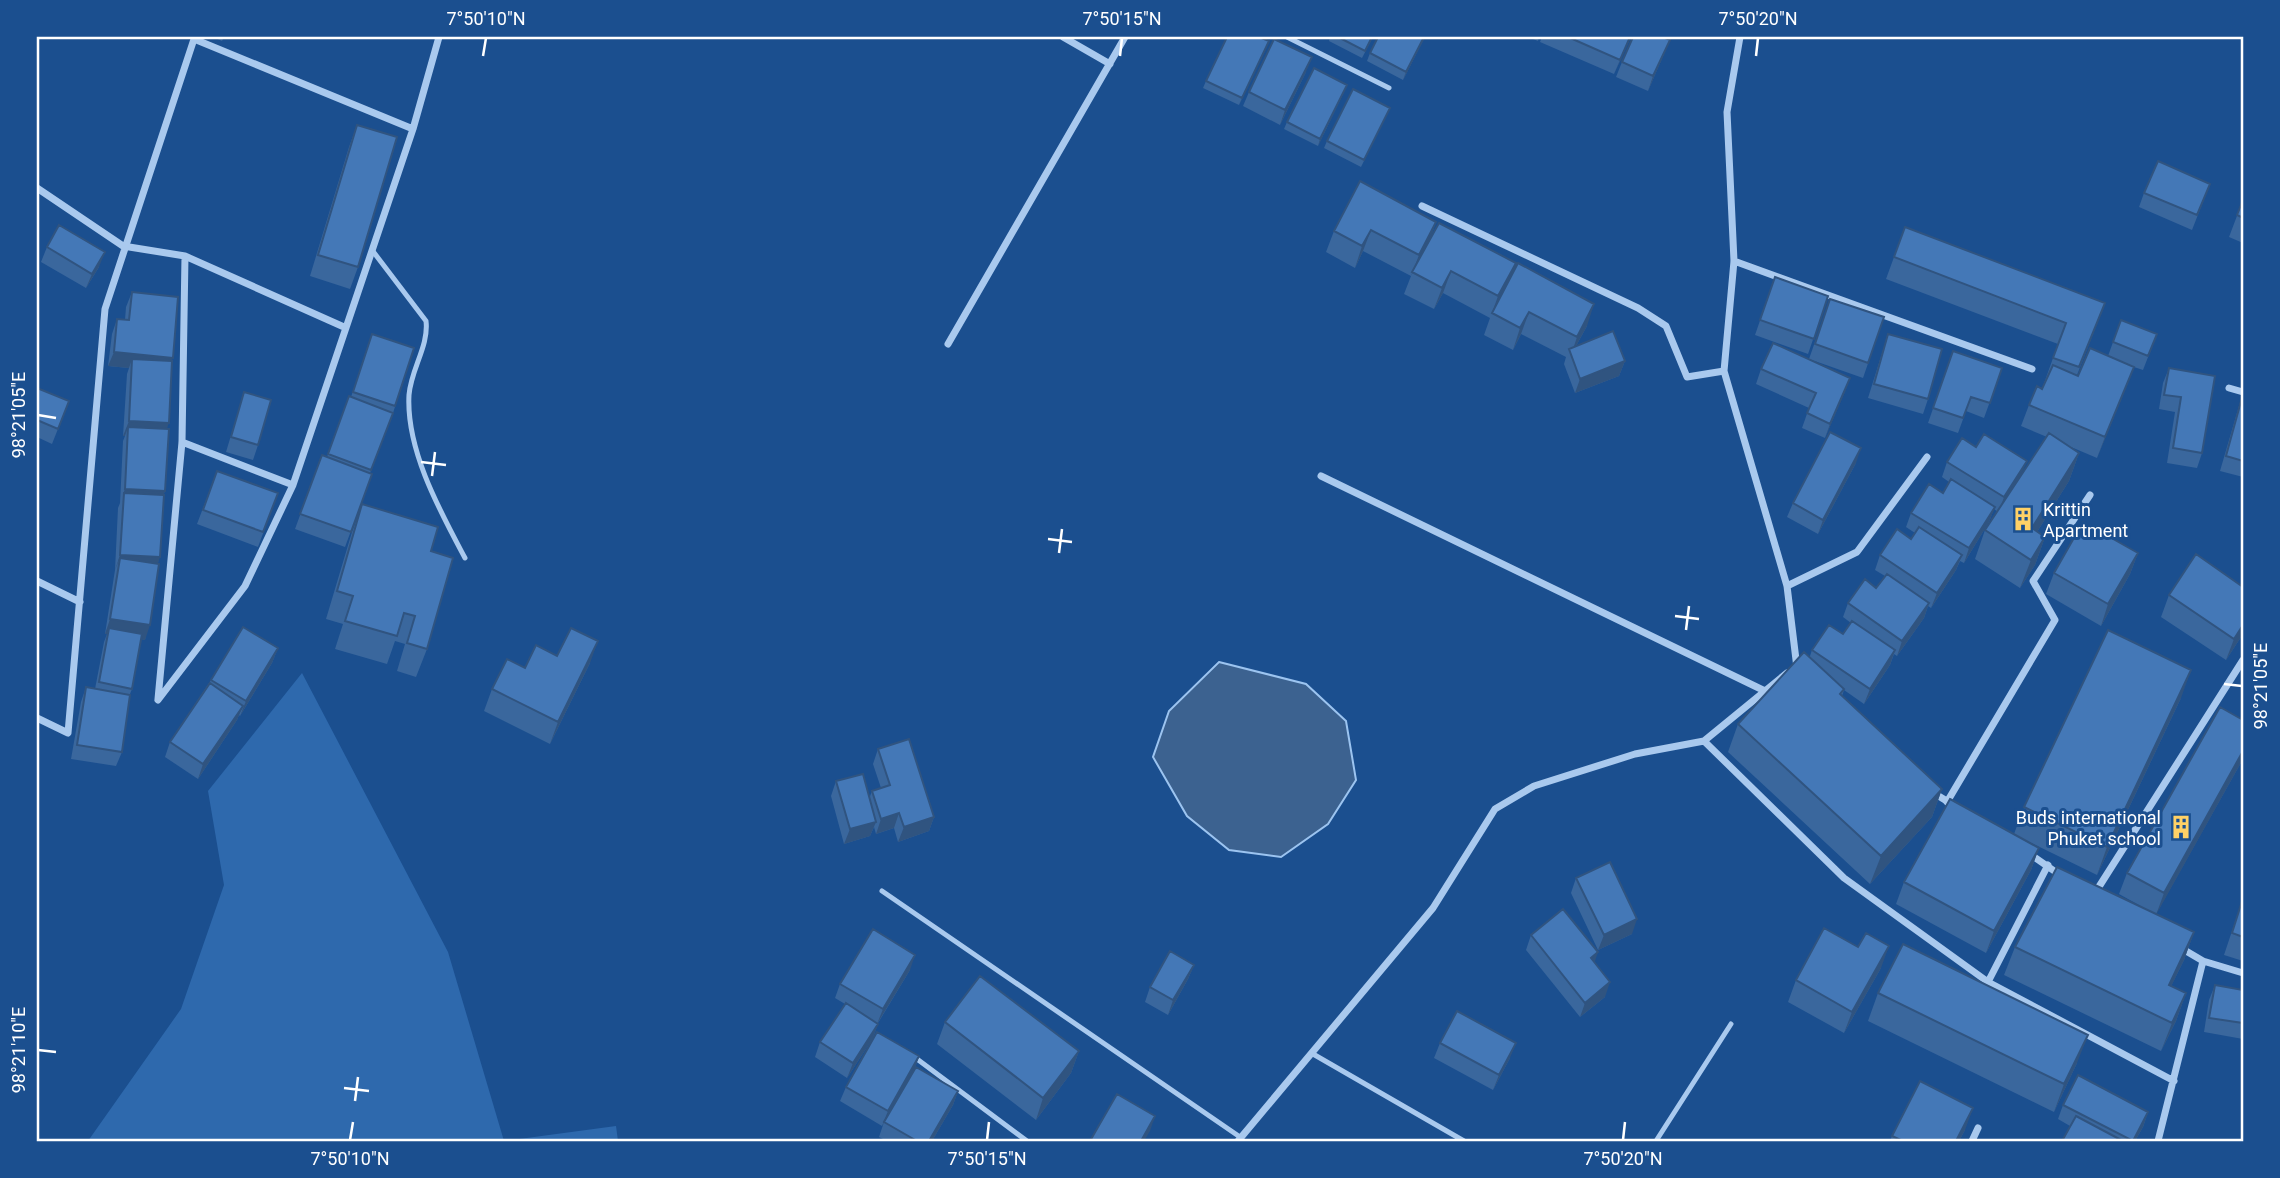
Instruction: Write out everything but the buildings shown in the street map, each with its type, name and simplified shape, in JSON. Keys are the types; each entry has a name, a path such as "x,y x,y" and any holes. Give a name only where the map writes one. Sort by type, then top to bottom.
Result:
{"street":[{"path":"185,256 182,442 158,700 245,586 293,485 344,327 414,129 439,37"},
{"path":"1063,37 1110,64"},
{"path":"948,344 1125,37"},
{"path":"1740,37 1727,112 1734,261 1724,371 1787,586 1796,666 1805,676"},
{"path":"37,718 68,733 105,309 123,246 194,39 414,129"},
{"path":"37,188 123,246 185,256 344,327"},
{"path":"1422,206 1638,309 1666,326 1687,377 1724,371"},
{"path":"1734,261 2032,369"},
{"path":"2229,388 2243,392"},
{"path":"182,442 293,485"},
{"path":"1787,586 1857,552 1927,457"},
{"path":"1321,476 1765,691"},
{"path":"1947,802 2054,620 2033,581 2090,495"},
{"path":"37,582 80,602"},
{"path":"2093,898 2243,660"},
{"path":"1239,1139 1314,1054 1433,908 1495,809 1534,786 1635,754 1704,741 1796,666"},
{"path":"1704,741 1844,878 1987,982 2174,1081"},
{"path":"1927,789 1959,809"},
{"path":"2025,851 2070,881"},
{"path":"1987,982 2048,865"},
{"path":"2081,890 2104,904"},
{"path":"2170,942 2203,961 2243,972"},
{"path":"2158,1141 2203,961"},
{"path":"1972,1141 1978,1128"}],"lane":[{"path":"1287,37 1389,88"},
{"path":"371,249 426,321 427,332 412,373 409,398 429,491 465,558"},
{"path":"882,891 1239,1139"},
{"path":"1656,1141 1731,1024"},
{"path":"1314,1054 1464,1141"},
{"path":"917,1059 1027,1141"}],"shaded area":[{"path":"1219,662 1306,684 1346,721 1356,780 1328,824 1281,857 1229,850 1187,816 1153,757 1169,711"},
{"path":"302,673 448,952 504,1141 88,1141 181,1009 224,885 208,791"},
{"path":"616,1126 618,1141 504,1141"}],"place":[{"name":"Krittin Apartment","path":"2023,519"},
{"name":"Buds international Phuket school","path":"2181,827"}]}
